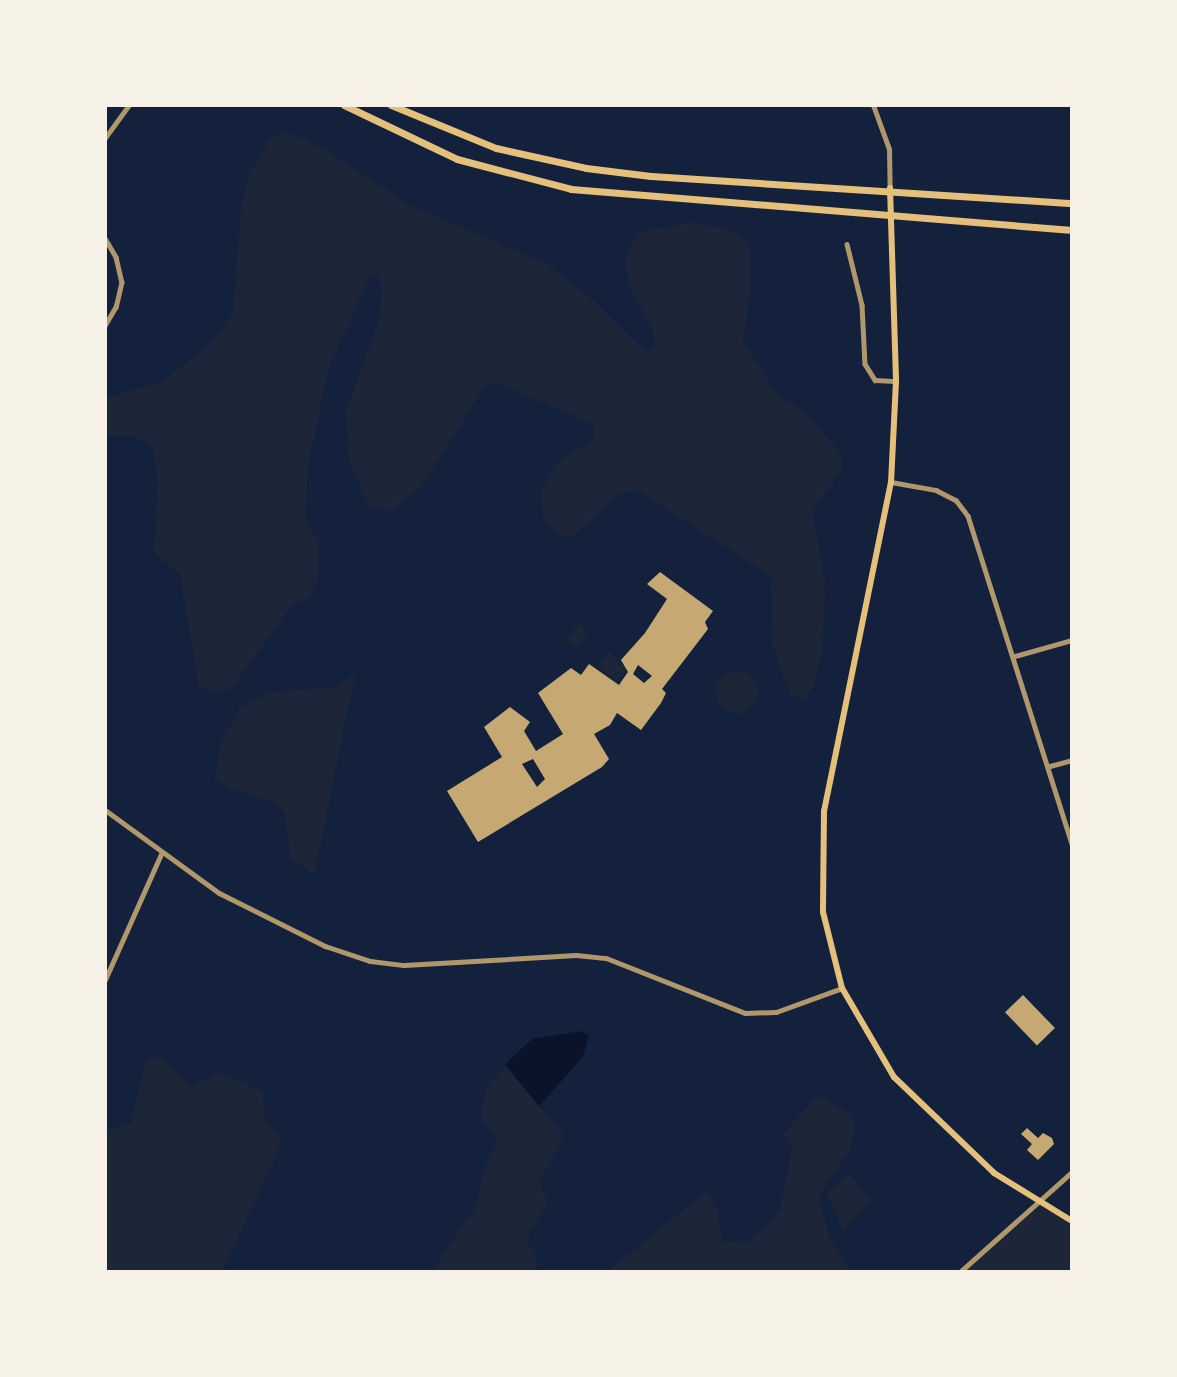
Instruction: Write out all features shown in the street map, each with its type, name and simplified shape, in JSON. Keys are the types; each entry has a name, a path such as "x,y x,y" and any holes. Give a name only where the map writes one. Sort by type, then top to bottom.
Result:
{"main road":[{"path":"344,105 457,159 571,189 1072,230"},
{"path":"391,105 496,148 586,168 651,176 890,188 1072,203"},
{"path":"890,188 893,214 896,381 891,482 821,833 823,912 842,988 874,1050 909,1093 982,1163 1040,1204 1072,1221"}],"street":[{"path":"105,138 129,105"},
{"path":"873,105 889,149 890,188"},
{"path":"105,238 116,257 121,282 117,307 105,326"},
{"path":"847,244 862,305 865,364 876,380 896,381"},
{"path":"891,482 936,490 956,500 968,516 1050,766 1072,844"},
{"path":"1015,656 1072,640"},
{"path":"1050,766 1072,760"},
{"path":"105,810 161,854 219,893 348,955 385,964 576,955 606,958 744,1013 776,1013 842,988"},
{"path":"105,980 161,854"},
{"path":"960,1272 1040,1204 1072,1172"}],"shaded area":[{"path":"287,132 327,151 411,206 547,264 594,301 646,352 654,347 654,332 628,283 625,255 639,232 694,222 731,231 750,243 750,292 743,342 778,395 802,410 839,451 843,467 812,512 825,582 823,646 813,687 805,700 791,695 772,644 771,576 637,490 619,494 573,536 560,535 544,521 541,493 556,463 593,440 593,424 499,384 486,385 421,487 388,512 369,506 349,460 346,411 378,322 382,293 378,275 370,276 328,370 308,467 305,520 319,542 318,579 309,598 292,605 231,689 212,691 199,686 180,575 154,552 158,478 153,447 132,435 105,436 105,399 164,380 212,343 233,313 241,208 250,172 271,138"},
{"path":"579,623 587,634 576,648 566,641"},
{"path":"609,651 626,669 617,681 597,666"},
{"path":"737,671 752,677 758,692 752,707 737,713 722,707 716,692 722,677"},
{"path":"355,674 314,875 290,857 285,813 271,800 234,790 215,779 221,742 240,709 269,692 335,687"},
{"path":"582,1031 589,1036 583,1057 539,1106 506,1066 508,1061 532,1039"},
{"path":"158,1056 193,1087 218,1072 263,1092 265,1120 282,1142 222,1272 105,1270 105,1130 131,1123 146,1062"},
{"path":"506,1066 564,1136 539,1182 548,1204 526,1238 539,1265 532,1272 432,1272 477,1205 482,1174 498,1141 481,1118 487,1085"},
{"path":"817,1096 849,1113 855,1125 850,1150 819,1195 828,1235 851,1272 607,1272 707,1191 718,1212 722,1241 747,1243 780,1211 792,1149 783,1134"},
{"path":"849,1173 871,1201 843,1231 827,1194"},
{"path":"1040,1204 1072,1221 1072,1272 960,1272"}],"building":[{"path":"660,572 713,611 705,622 708,629 662,689 666,693 661,703 641,730 617,713 610,725 594,734 609,759 602,767 478,842 447,791 502,757 484,727 510,707 530,722 524,731 536,751 563,734 538,693 571,668 581,675 589,664 619,685 628,672 621,660 645,633 667,599 647,584","holes":["638,665 652,676 644,683 633,674","533,759 545,779 537,787 522,764"]},
{"path":"1023,995 1055,1028 1037,1045 1005,1012"},
{"path":"1027,1128 1038,1138 1043,1133 1052,1138 1054,1144 1038,1160 1027,1150 1032,1144 1021,1134"}]}
